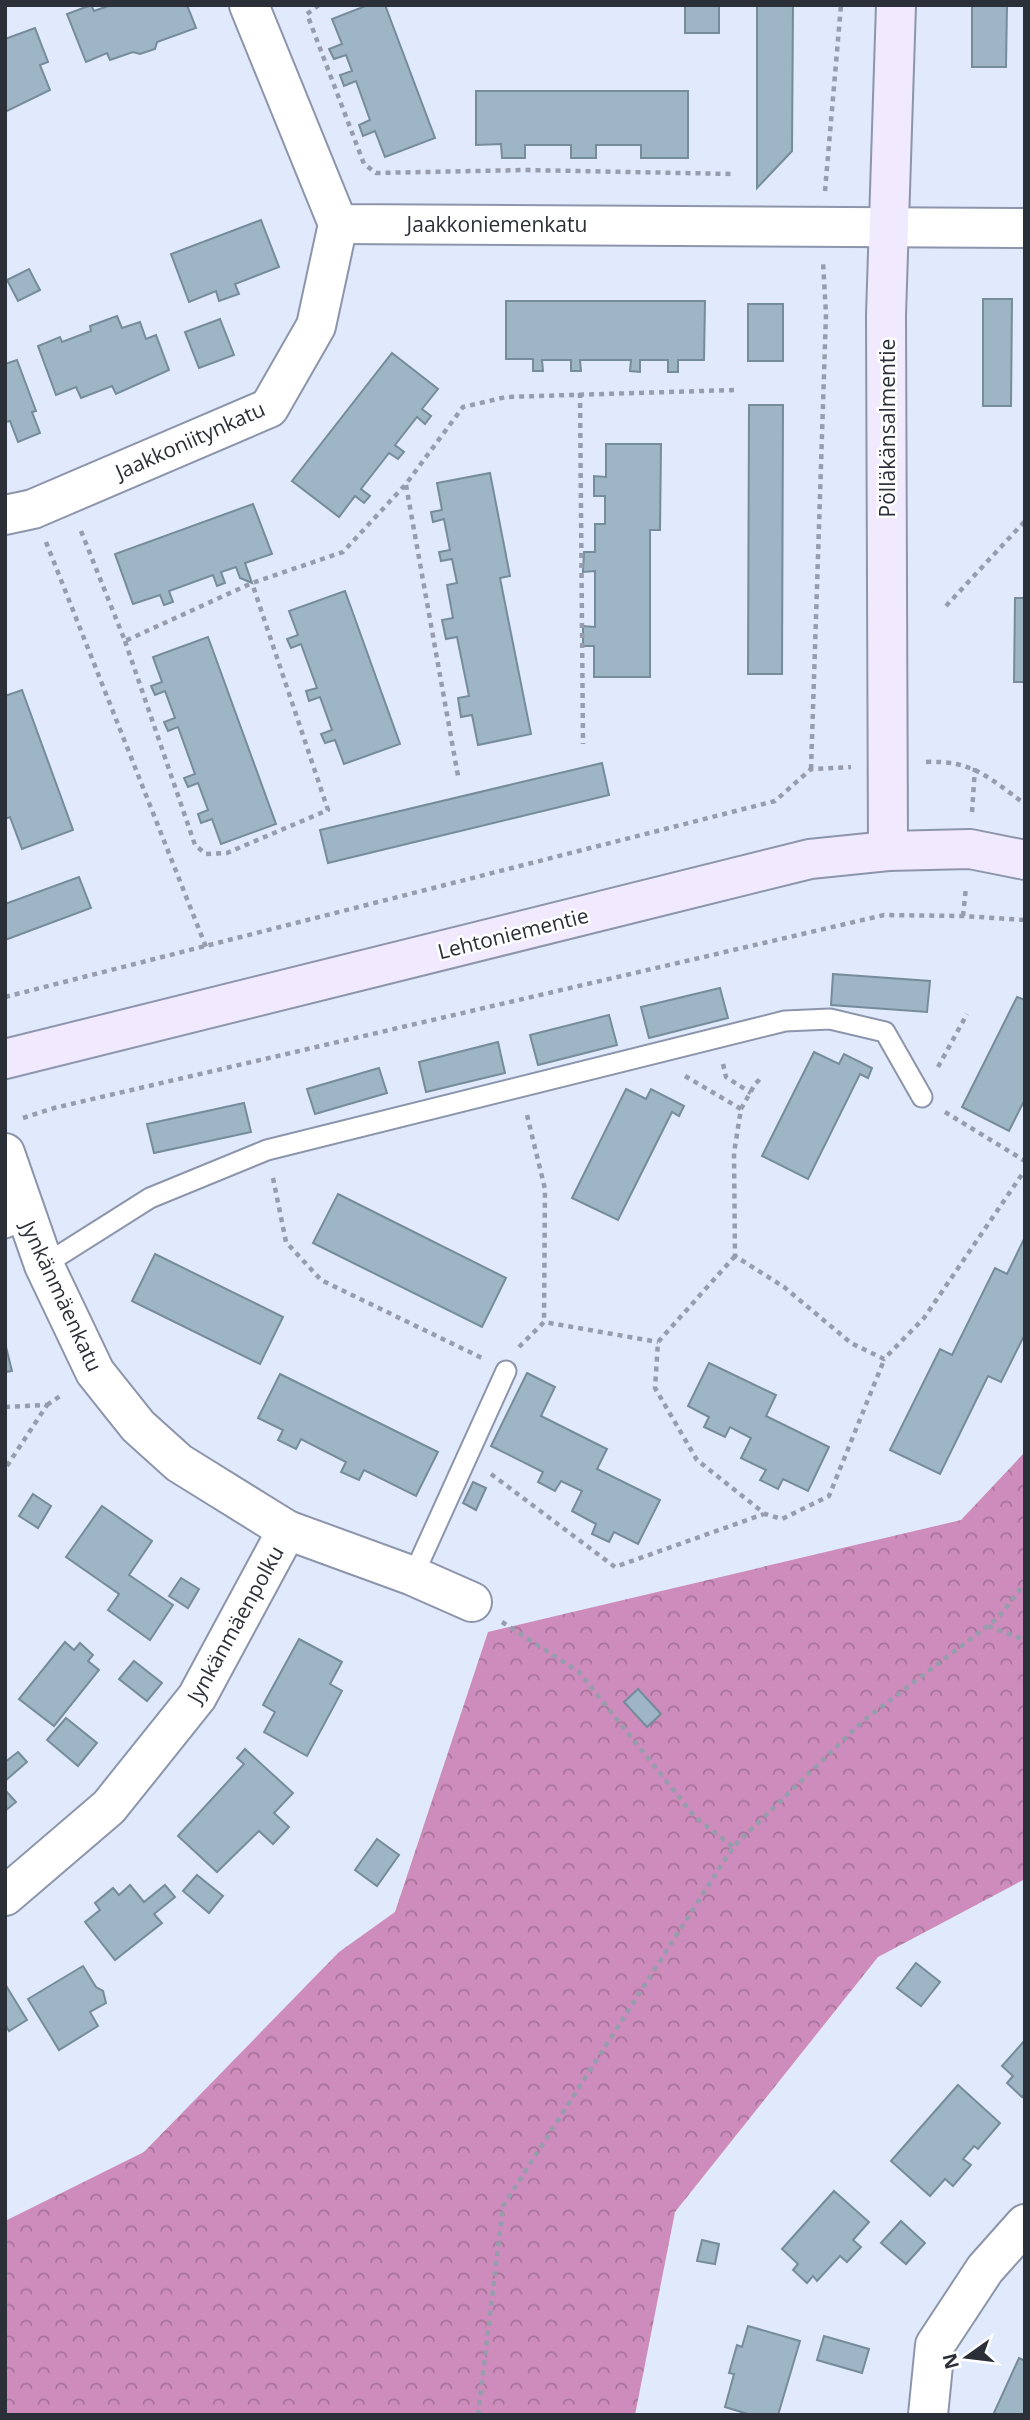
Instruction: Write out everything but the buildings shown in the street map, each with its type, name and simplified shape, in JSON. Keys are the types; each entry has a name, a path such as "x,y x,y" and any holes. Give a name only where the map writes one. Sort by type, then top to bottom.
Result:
{"main road":[{"name":"Pölläkänsalmentie","path":"888,850 886,315 896,5"},
{"name":"Lehtoniementie","path":"5,1059 810,859 888,850 970,849 1025,860"}],"street":[{"path":"249,5 338,223"},
{"name":"Jaakkoniemenkatu","path":"338,223 1025,228"},
{"name":"Jaakkoniitynkatu","path":"35,506 269,408 316,326 338,223"},
{"name":"Jynkänmäenkatu","path":"11,1136 16,1224 44,1265 94,1372 138,1426 179,1463 287,1530 413,1576 472,1602"},
{"name":"Jynkänmäenpolku","path":"5,1896 109,1807 197,1697 287,1530"},
{"path":"928,2415 936,2345 985,2269 1025,2224"}],"lane":[{"path":"44,1265 150,1198 267,1150 785,1021 830,1019 885,1032 922,1097"},
{"path":"413,1576 466,1454 506,1371"}],"path":[{"path":"319,5 307,14 364,163 376,173 525,170 733,174"},
{"path":"811,769 825,314 822,225 841,5"},
{"path":"125,640 252,583 343,552 406,484 463,407 506,397 734,390"},
{"path":"580,393 583,744"},
{"path":"406,484 458,776"},
{"path":"35,506 125,640 195,845 206,854 228,853 328,810 252,583"},
{"path":"35,506 206,947"},
{"path":"946,606 1025,521"},
{"path":"5,997 775,801 811,769 952,761 975,767 1025,804"},
{"path":"11,1136 54,1108 884,915 1025,920"},
{"path":"967,1014 922,1097 1011,1155 1025,1161"},
{"path":"720,1053 726,1077 751,1093"},
{"path":"651,1056 741,1109"},
{"path":"762,1077 741,1109 734,1153 735,1256 658,1342 655,1388 697,1460 765,1514 782,1519 829,1496 884,1359 924,1318 1025,1170"},
{"path":"506,1371 522,1342 544,1322 545,1189 521,1088"},
{"path":"267,1150 286,1242 321,1280 483,1359"},
{"path":"735,1256 784,1287 851,1343 884,1359"},
{"path":"544,1322 658,1342"},
{"path":"5,1407 47,1405 5,1469"},
{"path":"466,1454 615,1567 765,1514"},
{"path":"478,2415 503,2206 733,1847 863,1721 998,1618 1025,1583"},
{"path":"472,1602 579,1672 695,1817 733,1847"},
{"path":"988,1626 1025,1640"}],"green space":[{"path":"1025,1452 1025,1879 878,1957 675,2212 635,2415 5,2415 5,2221 144,2152 339,1952 395,1912 488,1632 961,1520"}]}
